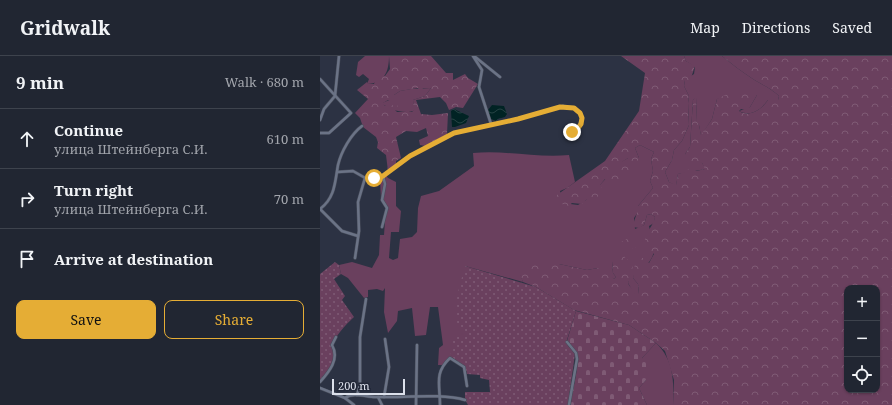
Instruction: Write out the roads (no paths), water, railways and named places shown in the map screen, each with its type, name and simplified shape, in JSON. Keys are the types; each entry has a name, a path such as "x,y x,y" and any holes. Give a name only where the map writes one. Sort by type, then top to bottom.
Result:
{"street":[{"path":"320,120 322,112 335,96 339,56"},
{"path":"474,56 500,77"},
{"path":"474,56 482,70 479,87 491,124"},
{"path":"320,79 351,113 329,133 320,133"},
{"path":"338,172 353,171 365,178 383,176 410,156 447,136 491,124 518,119 563,106 574,108 580,113 582,118 578,128 572,132"},
{"path":"358,236 342,231 320,209 326,204 333,194 335,178 340,161 353,134 362,126"},
{"path":"382,227 387,208 382,200 385,184 383,176"},
{"path":"355,258 358,236 357,209 365,178"},
{"path":"357,395 360,385 360,337 366,300"},
{"path":"320,382 332,368 334,351 332,344 336,337"},
{"path":"384,397 389,367 385,339"},
{"path":"566,342 576,353 577,359 569,405"},
{"path":"416,405 417,345"},
{"path":"440,405 439,374 441,367 450,358 464,367 467,386"},
{"path":"320,388 345,398 354,405"},
{"path":"345,398 357,395 465,400"},
{"path":"378,397 382,405"}],"water":[{"path":"492,105 504,106 507,114 505,117 496,121 491,119 488,110"},
{"path":"454,109 469,116 466,123 452,127 451,111"}]}
